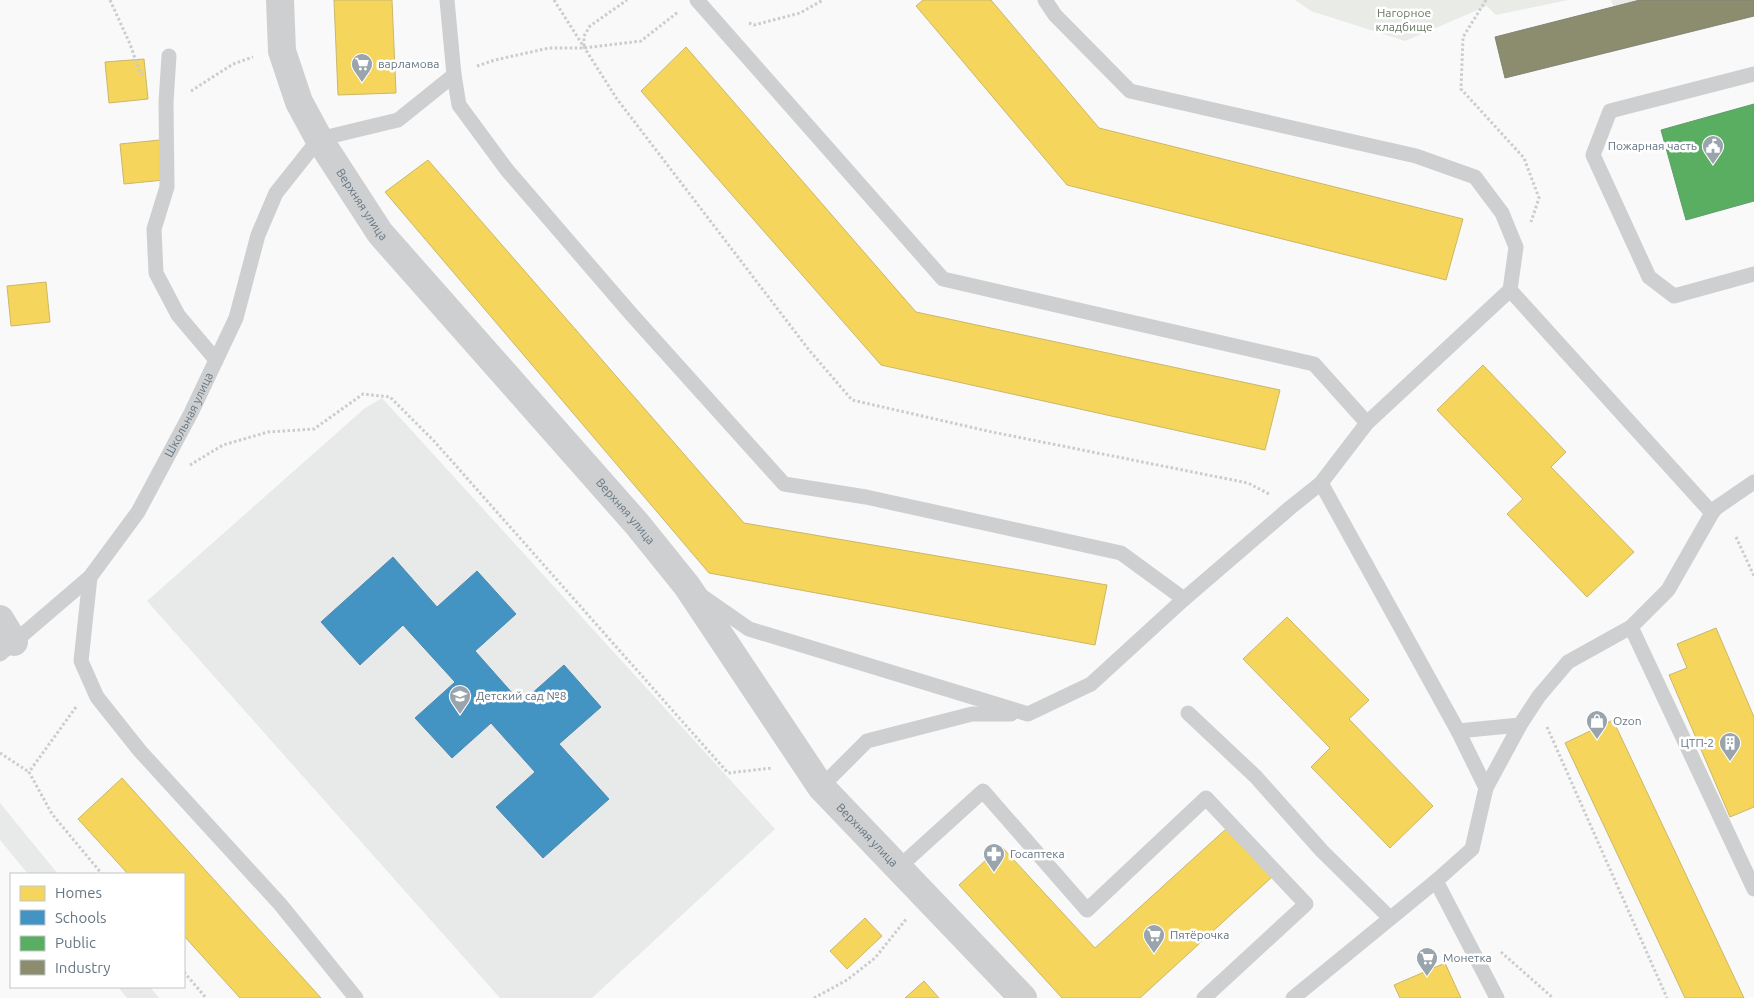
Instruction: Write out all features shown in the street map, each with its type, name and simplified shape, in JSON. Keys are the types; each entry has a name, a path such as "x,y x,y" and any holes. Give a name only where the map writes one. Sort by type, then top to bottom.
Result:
{"street":[{"name":"Верхняя улица","path":"280,0 282,51 299,102 319,139 380,233 637,524 687,586 821,787 1023,998"}],"lane":[{"path":"447,0 459,106 507,170 632,315 784,484 866,497 1121,553 1184,599"},
{"path":"697,0 943,279 1314,364 1367,423"},
{"path":"821,787 867,741 972,714 1028,714 1090,684 1184,599 1291,507 1322,483 1367,423 1510,290 1516,247 1502,213 1475,177 1416,156 1130,91 1055,14 1045,0"},
{"path":"169,56 166,102 167,187 154,229 156,273 178,315 216,360"},
{"path":"1754,74 1610,111 1593,155 1650,277 1674,296 1754,274"},
{"path":"319,139 398,120 454,75"},
{"name":"Школьная улица","path":"5,638 90,577 138,512 191,413 236,318 258,235 276,193 319,139"},
{"path":"1510,290 1712,513"},
{"path":"1293,998 1436,881 1472,849 1486,788 1535,701 1568,662 1631,627 1668,590 1712,513 1716,508 1754,482"},
{"path":"1322,483 1458,731 1486,788"},
{"path":"90,577 81,661 97,697 140,751 280,904 356,998"},
{"path":"687,586 749,629 1028,714"},
{"path":"1631,627 1754,888"},
{"path":"1188,713 1256,777 1322,851 1390,918"},
{"path":"1458,731 1520,725"},
{"path":"898,868 983,791 1088,910 1206,798 1306,904 1204,998"},
{"path":"1436,881 1497,998"}],"path":[{"path":"554,0 617,99 809,350 852,400 992,432 1248,483 1291,507"},
{"path":"584,48 584,36 590,26 627,0"},
{"path":"754,24 800,13 823,0"},
{"path":"1486,0 1464,37 1461,89 1524,158 1538,198 1529,226"},
{"path":"454,75 495,60 549,48 584,48 641,41 678,12"},
{"path":"186,468 223,445 268,432 314,429 363,394 390,397 434,442 728,773 775,768 795,748"},
{"path":"1736,537 1754,576"},
{"path":"29,772 80,702 93,688"},
{"path":"1535,701 1667,998"},
{"path":"0,753 29,772 52,814 101,873"},
{"path":"814,998 847,980 875,958 910,913"},
{"path":"185,973 206,998"}],"shaded area":[{"name":"Детский сад №8","path":"382,398 775,829 592,998 500,998 147,601 365,408"},
{"path":"0,803 57,873 27,873 0,840"},
{"path":"119,988 151,988 159,998 127,998"}],"green space":[{"name":"Нагорное кладбище","path":"1295,0 1568,0 1496,15 1487,6 1405,41 1311,11"},
{"path":"1611,0 1640,0 1614,7"}],"building: Homes":[{"path":"334,0 392,0 396,93 338,95"},
{"path":"923,0 991,0 1099,128 1463,219 1446,280 1067,185 916,6"},
{"path":"686,47 916,312 1280,390 1265,450 881,365 641,91"},
{"path":"144,59 148,99 109,103 105,62"},
{"path":"160,140 164,180 124,184 120,144"},
{"path":"428,160 744,523 1107,585 1095,645 709,573 385,192"},
{"path":"46,282 50,322 11,326 7,286"},
{"path":"1483,365 1566,452 1551,467 1634,552 1587,597 1507,514 1523,499 1437,410"},
{"path":"1287,617 1369,700 1349,719 1433,806 1390,848 1311,767 1330,748 1243,659"},
{"name":"ЦТП-2","path":"1716,628 1754,717 1754,807 1730,817 1669,675 1687,668 1677,644"},
{"path":"1613,720 1744,998 1685,998 1565,743"},
{"path":"122,778 321,998 240,998 185,937 185,873 127,873 78,819"},
{"path":"1227,828 1272,877 1140,998 1062,998 959,885 1001,846 1095,948"},
{"path":"865,918 882,936 847,969 830,951"},
{"path":"1445,963 1461,998 1400,998 1394,985"},
{"path":"924,981 939,998 905,998"}],"building: Schools":[{"path":"393,557 437,607 477,571 516,614 475,651 521,703 564,665 601,707 559,744 609,799 543,858 496,807 535,772 491,723 452,758 415,718 455,682 403,625 360,665 321,622"}],"building: Public":[{"name":"Пожарная часть","path":"1754,104 1754,201 1686,220 1661,130"}],"building: Industry":[{"path":"1640,0 1754,0 1754,16 1505,78 1495,37"}],"place":[{"name":"варламова","path":"362,83"},
{"name":"Пожарная часть","path":"1713,165"},
{"name":"Детский сад №8","path":"460,715"},
{"name":"Ozon","path":"1597,740"},
{"name":"ЦТП-2","path":"1730,762"},
{"name":"Госаптека","path":"994,873"},
{"name":"Пятёрочка","path":"1154,954"},
{"name":"Монетка","path":"1427,977"}]}
